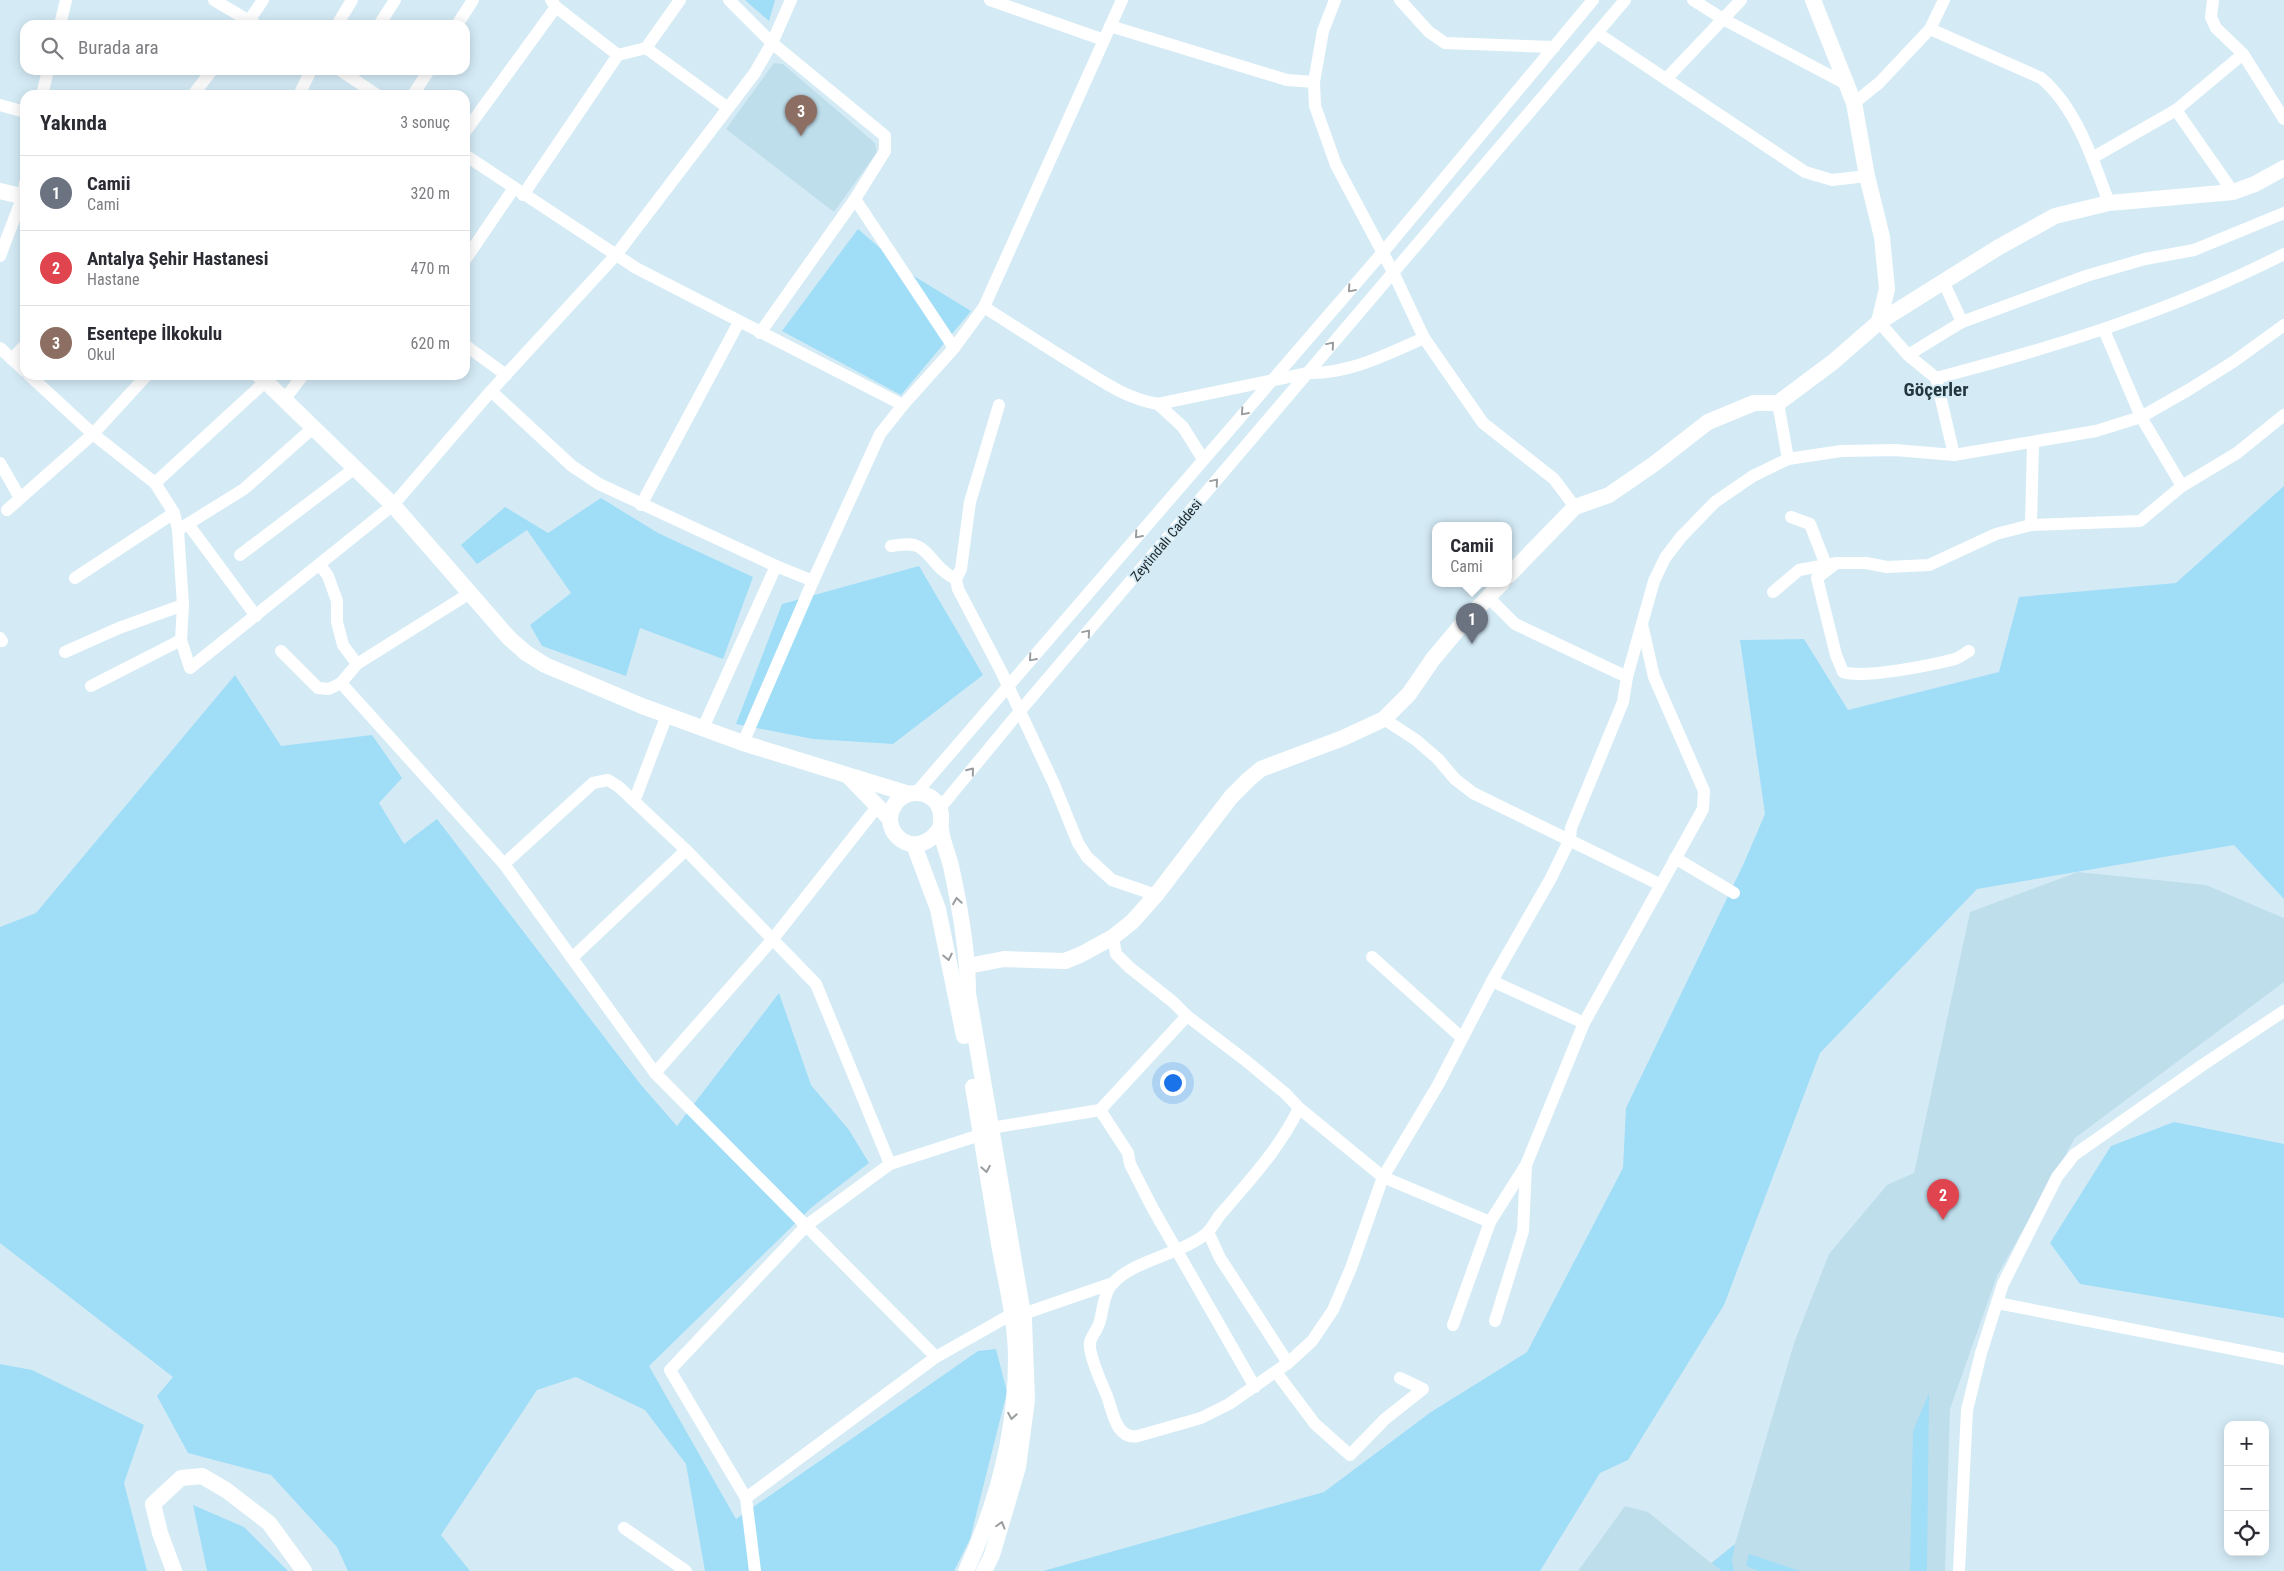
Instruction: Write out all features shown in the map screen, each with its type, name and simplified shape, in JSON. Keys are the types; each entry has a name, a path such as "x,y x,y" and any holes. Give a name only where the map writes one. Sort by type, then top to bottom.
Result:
{"street":[{"path":"61,20 66,0"},
{"path":"214,0 245,20"},
{"path":"253,20 263,0"},
{"path":"340,20 352,0"},
{"path":"382,20 395,0"},
{"path":"460,20 473,0"},
{"path":"470,254 519,191 618,55 646,48 680,0"},
{"path":"729,0 772,43 885,136 885,151 855,199 760,333"},
{"path":"183,527 181,640 190,668 393,505 491,391 616,255 754,74 772,43 790,0"},
{"path":"990,0 1104,40"},
{"path":"743,743 813,581 880,434 954,348 984,306 1122,0"},
{"path":"1336,0 1323,31 1314,82 1315,106 1336,164 1393,272 1424,338 1483,423 1554,479 1575,508"},
{"path":"1400,0 1429,32 1445,43 1554,47"},
{"path":"265,380 393,505 526,654 544,665 743,743 848,776 913,793 930,797 940,808 942,818 940,828 934,838 925,843 914,845 900,839 891,826 890,819 895,804 913,793 1008,686 1382,252 1590,4 1576,0"},
{"name":"Zeytindalı Caddesi","path":"940,808 1020,711 1625,0"},
{"path":"1693,0 1723,19 1846,84"},
{"path":"1667,78 1741,0"},
{"path":"1813,0 1854,103 1867,176 1882,237 1887,289 1879,322"},
{"path":"1854,103 1879,83 1930,29 1944,0"},
{"path":"2213,0 2211,17 2216,28 2243,54 2284,119"},
{"path":"470,125 554,3 618,55"},
{"path":"1110,26 1288,80 1314,82"},
{"path":"1930,29 2041,78 2061,98 2092,158 2109,203"},
{"path":"1597,33 1805,172 1832,180 1867,176"},
{"path":"646,48 728,108"},
{"path":"2092,158 2176,110 2243,54"},
{"path":"43,90 47,75"},
{"path":"197,90 208,75"},
{"path":"301,90 309,75"},
{"path":"350,75 367,90"},
{"path":"416,90 426,75"},
{"path":"0,105 20,111"},
{"path":"2176,110 2232,192"},
{"path":"470,158 636,268 903,405"},
{"path":"1512,572 1575,508 1609,496 1708,422 1754,403 1778,403 1833,362 1879,322 1943,281 2055,216 2109,203 2232,192 2255,184 2284,168"},
{"path":"0,191 20,192"},
{"path":"855,199 954,348"},
{"path":"0,256 20,203"},
{"path":"1908,355 1962,322 2086,276 2145,259 2194,250 2284,213"},
{"path":"1936,378 2026,355 2104,330 2238,278 2284,254"},
{"path":"1943,281 1962,322"},
{"path":"984,306 1050,350 1118,390 1141,401 1158,404 1308,373 1321,373 1351,368 1424,338"},
{"path":"641,505 739,322"},
{"path":"1879,322 1908,355 1936,378 1954,455"},
{"path":"1299,1108 1292,1124 1208,1232 1178,1250 1124,1273 1112,1284 1102,1304 1100,1323 1090,1343 1096,1366 1122,1433 1132,1437 1138,1436 1201,1418 1229,1404 1288,1363 1312,1341 1333,1310 1351,1268 1382,1177 1438,1085 1492,981 1551,878 1570,839 1571,828 1623,702 1627,676 1654,581 1665,558 1681,537 1715,502 1753,476 1788,459 1840,450 1894,450 1954,455 2096,431 2141,417 2226,367 2284,324"},
{"path":"2104,330 2141,417 2182,486"},
{"path":"0,348 20,366"},
{"path":"470,349 506,375"},
{"path":"12,359 20,351"},
{"path":"34,380 93,434 155,483 183,527 256,616"},
{"path":"7,510 93,434 142,380"},
{"path":"155,483 261,380"},
{"path":"284,400 299,380"},
{"path":"491,391 572,466 599,484 641,505 813,581"},
{"path":"1778,403 1788,459"},
{"path":"1158,404 1183,427 1203,459"},
{"path":"999,405 970,502 961,569 956,579 958,589 1020,711 1054,784 1078,843 1087,858 1112,880 1156,895"},
{"path":"1773,592 1799,570 1832,564 1866,563 1887,567 1929,565 1996,534 2031,525 2140,521 2182,486 2238,453 2284,415"},
{"path":"183,527 244,490 314,427"},
{"path":"2031,525 2033,443"},
{"path":"0,463 20,498"},
{"path":"240,555 355,468"},
{"path":"75,578 174,513"},
{"path":"1791,517 1810,524 1832,564"},
{"path":"891,546 909,544 919,547 941,570 956,579"},
{"path":"1832,564 1818,578 1836,655 1843,672 1851,675 1915,667 1957,658 1969,651"},
{"path":"320,565 328,576 337,601 337,622 343,646 357,664"},
{"path":"702,728 776,566"},
{"path":"968,966 1004,959 1065,961 1113,937 1132,922 1156,895 1231,797 1261,769 1343,738 1384,719 1408,694 1433,659 1498,587"},
{"path":"281,651 318,688 330,689 341,683 357,664 470,593"},
{"path":"1488,597 1515,624 1627,676"},
{"path":"65,652 120,628 183,605"},
{"path":"1453,1325 1490,1222 1526,1165 1584,1022 1703,809 1704,791 1654,677 1642,622"},
{"path":"91,686 181,640"},
{"path":"341,683 504,864 655,1072 936,1357"},
{"path":"635,799 667,714"},
{"path":"1384,719 1416,740 1438,759 1455,779 1473,793 1535,825 1570,839 1660,884"},
{"path":"848,776 890,819"},
{"path":"504,864 593,783 608,780 635,799 816,984 890,1164"},
{"path":"655,1072 772,940 877,807"},
{"path":"940,828 951,866 968,966 968,994 986,1131 1018,1314 1027,1400 1018,1467 992,1555 984,1571"},
{"path":"914,845 938,909 986,1131"},
{"path":"572,958 686,850"},
{"path":"1675,858 1734,893"},
{"path":"1113,937 1116,954 1187,1016 1286,1094 1299,1108 1382,1177 1490,1222"},
{"path":"1372,957 1462,1038"},
{"path":"1492,981 1584,1022"},
{"path":"1959,1571 1967,1410 1981,1353 2003,1284 2057,1177 2074,1155 2204,1064 2284,1011"},
{"path":"755,1571 746,1498 670,1370 807,1225 890,1164 986,1131 1100,1110 1187,1016"},
{"path":"1100,1110 1128,1154 1130,1164 1153,1209 1255,1387"},
{"path":"1495,1321 1523,1231 1526,1165"},
{"path":"1208,1232 1220,1258 1288,1363"},
{"path":"746,1498 936,1357 1018,1314 1112,1284"},
{"path":"1997,1303 2284,1359"},
{"path":"966,1571 983,1535 1003,1467 1015,1397 1018,1314"},
{"path":"1276,1372 1315,1424 1350,1455 1385,1418 1423,1389 1400,1378"},
{"path":"174,1571 160,1533 153,1504 181,1478 202,1476 226,1490 269,1523 304,1571"},
{"path":"624,1528 686,1571"}],"shaded area":[{"path":"745,0 775,0 769,21"},
{"path":"774,63 783,64 875,143 877,152 834,212 726,129"},
{"path":"858,229 909,273 971,311 901,395 782,331"},
{"path":"2284,486 2284,899 2234,845 1977,889 1820,1053 1724,1305 1628,1460 1600,1473 1540,1571 1043,1571 1324,1492 1431,1412 1527,1352 1623,1168 1626,1108 1744,863 1765,814 1740,640 1804,639 1848,710 1999,672 2019,597 2176,583"},
{"path":"601,498 658,533 753,577 723,659 640,628 626,676 542,646 530,625 571,593 527,530 477,564 461,545 505,507 548,533"},
{"path":"919,566 983,675 893,744 813,739 736,724 782,604"},
{"path":"235,675 281,746 372,735 402,778 379,803 404,844 437,819 641,1085 677,1126 779,993 811,1085 849,1130 869,1163 812,1207 649,1366 736,1519 978,1351 996,1349 1007,1392 970,1539 954,1571 705,1571 686,1464 645,1410 576,1377 537,1390 441,1535 470,1571 348,1571 337,1547 271,1475 188,1453 157,1396 173,1377 0,1243 0,927 36,913"},
{"path":"2078,872 2206,885 2284,918 2284,982 2075,1138 1997,1276 1950,1409 1945,1571 1578,1571 1625,1506 1648,1512 1711,1563 1735,1544 1794,1343 1829,1254 1887,1185 1914,1173 1970,912"},
{"path":"2174,1122 2284,1144 2284,1318 2080,1284 2050,1243 2111,1146"},
{"path":"0,1364 32,1370 144,1425 124,1483 147,1571 0,1571"},
{"path":"1929,1393 1927,1571 1910,1571 1913,1431"},
{"path":"193,1505 244,1527 288,1571 207,1571"},
{"path":"1735,1544 1732,1561 1734,1571 1722,1571 1712,1563"},
{"path":"1749,1554 1800,1571 1759,1571 1746,1566"}],"place":[{"name":"Esentepe İlkokulu","path":"801,136"},
{"name":"Camii","path":"1472,644"},
{"name":"Antalya Şehir Hastanesi","path":"1943,1220"}],"district":[{"name":"Göçerler","path":"1936,389"}]}
